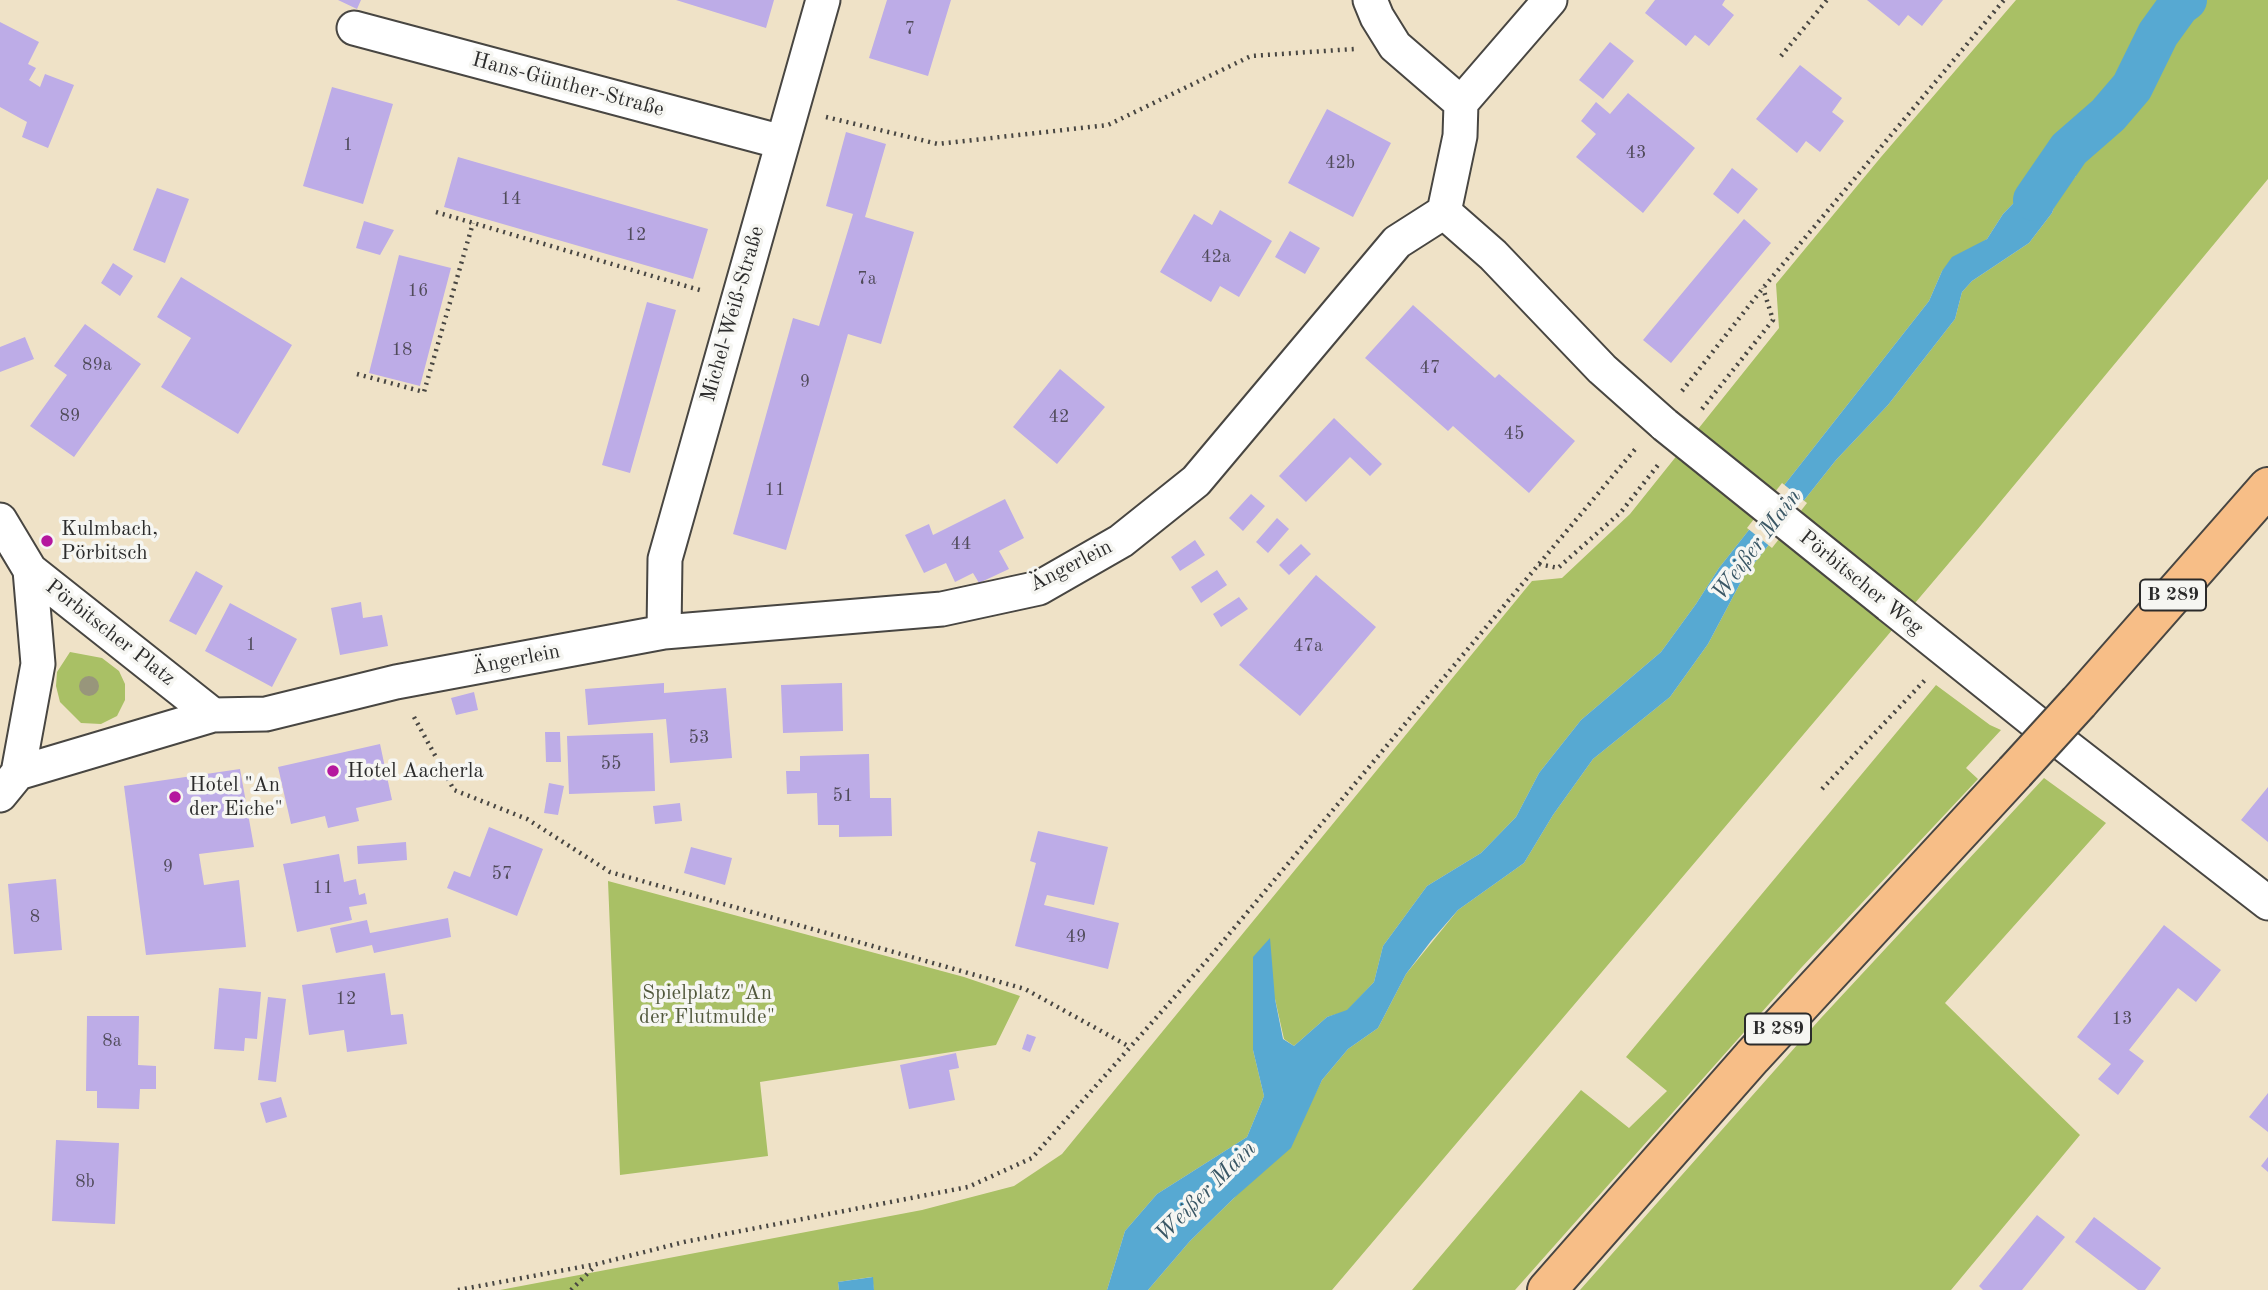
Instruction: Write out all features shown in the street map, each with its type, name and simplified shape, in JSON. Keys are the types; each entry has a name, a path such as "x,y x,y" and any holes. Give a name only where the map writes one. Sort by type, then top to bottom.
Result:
{"highway":[{"name":"B 289","path":"1547,1290 1752,1057 2079,702 2268,488"}],"street":[{"name":"Michel-Weiß-Straße","path":"664,632 665,559 824,0"},
{"path":"1370,0 1395,46 1461,103"},
{"path":"1444,212 1460,136 1461,103 1550,0"},
{"name":"Hans-Günther-Straße","path":"354,28 782,142"},
{"name":"Pörbitscher Weg","path":"1444,212 1493,255 1602,369 1662,422 1950,655 2268,903"},
{"name":"Ängerlein","path":"383,684 664,632 942,609 1039,588 1121,541 1196,481 1397,242 1444,212"},
{"path":"0,520 30,570"},
{"name":"Pörbitscher Platz","path":"30,570 214,715"},
{"name":"Pörbitscher Platz","path":"9,784 38,664 30,570"},
{"name":"Pörbitscher Platz","path":"9,784 214,715 266,713 383,684"}],"path":[{"path":"1781,55 1827,0"},
{"path":"458,1290 597,1264 684,1242 968,1187 1032,1158 1218,947 1539,564 1662,422 1763,288 2004,0"},
{"path":"791,109 938,144 1108,125 1251,56 1395,46"},
{"path":"436,212 737,301"},
{"path":"357,374 424,392 473,223"},
{"path":"1706,405 1773,320 1763,288"},
{"path":"1539,564 1558,568 1621,512 1662,460"},
{"path":"1822,789 1950,655"},
{"path":"383,684 454,790 527,819 610,872 1025,989 1130,1047"},
{"path":"571,1290 597,1264"}],"green space":[{"path":"2016,0 2268,0 2268,179 1977,530 1332,1290 1148,1290 1190,1241 1234,1198 1308,1108 1322,1080 1348,1049 1378,1028 1406,974 1458,910 1524,863 1553,815 1593,759 1670,697 1708,644 1744,576 1836,460 1888,405 1955,319 1962,292 1972,281 2029,243 2052,213 2057,198 2076,176 2057,139 2035,181 2003,214 1987,239 1942,271 1929,301 1719,568 1661,652 1581,720 1539,773 1516,817 1481,853 1427,886 1383,946 1374,982 1347,1011 1327,1017 1294,1046 1284,1039 1275,999 1253,1050 1264,1096 1247,1137 1157,1194 1125,1231 1107,1290 874,1290 872,1277 838,1282 839,1290 500,1290 922,1210 1014,1186 1062,1154 1532,581 1562,578 1630,514 1779,328 1776,284"},
{"path":"70,652 102,658 119,671 125,684 125,700 117,716 101,724 81,723 60,702 56,686 57,672"},
{"path":"1936,685 1990,725 2001,730 1966,768 1978,779 1801,968 1515,1290 1412,1290 1581,1090 1629,1128 1667,1091 1626,1057"},
{"path":"2044,778 2106,823 1945,1003 2080,1135 1951,1290 1580,1290 1821,1018"},
{"name":"Spielplatz \"An der Flutmulde\"","path":"608,881 964,977 1020,996 996,1045 760,1082 768,1156 620,1175"}],"water":[{"path":"2057,138 2076,175 2057,198 2052,213 2029,243 1972,281 1962,292 1955,319 1888,405 1836,460 1744,576 1708,644 1670,697 1593,759 1553,815 1524,863 1458,910 1431,941 1406,974 1378,1028 1348,1049 1322,1080 1291,1148 1190,1241 1148,1290 1107,1290 1125,1231 1157,1194 1247,1137 1264,1096 1253,1050 1253,957 1270,938 1275,999 1283,1039 1294,1046 1327,1017 1347,1010 1374,982 1383,946 1427,886 1481,853 1516,817 1539,773 1581,720 1661,652 1719,568 1929,301 1942,271 1952,257 1987,239 2003,214 2035,181"},
{"path":"873,1277 874,1290 839,1290 838,1282"}],"pier":[{"path":"1782,483 1807,503 1772,548 1747,528"}],"building":[{"path":"338,0 361,0 357,9"},
{"path":"676,0 774,0 766,28"},
{"path":"887,0 951,0 928,76 869,58"},
{"path":"1655,0 1725,0 1722,5 1734,15 1709,46 1695,35 1686,46 1645,13"},
{"path":"1867,0 1943,0 1922,26 1908,15 1899,26"},
{"path":"0,22 39,42 28,64 36,68 29,80 40,87 45,74 74,85 48,148 22,137 27,122 0,107"},
{"path":"1610,42 1634,61 1603,99 1579,80"},
{"path":"1800,65 1842,98 1832,112 1844,121 1820,152 1806,141 1797,153 1756,119"},
{"path":"332,87 393,104 363,204 303,186"},
{"path":"1628,93 1695,148 1643,213 1576,157 1596,134 1581,121 1596,102 1610,114"},
{"path":"1327,109 1391,143 1353,217 1288,183"},
{"path":"846,132 886,144 865,217 914,232 881,344 848,334 786,550 733,534 793,318 819,326 853,214 826,206"},
{"path":"458,157 708,229 693,279 444,207"},
{"path":"1732,168 1758,189 1738,214 1713,194"},
{"path":"157,188 189,199 165,263 133,250"},
{"path":"1220,210 1272,241 1239,297 1220,286 1211,302 1160,272 1194,214 1212,225"},
{"path":"1744,219 1771,243 1671,363 1643,340"},
{"path":"364,221 394,230 380,255 356,248"},
{"path":"1290,231 1320,248 1305,274 1275,257"},
{"path":"399,255 451,268 420,386 369,373"},
{"path":"113,263 133,276 120,296 101,283"},
{"path":"181,277 292,345 238,434 161,387 191,338 157,317"},
{"path":"647,302 676,310 630,473 602,465"},
{"path":"1413,305 1495,378 1499,374 1575,441 1529,493 1453,426 1448,431 1365,358"},
{"path":"85,324 141,364 74,457 30,426 67,375 54,366"},
{"path":"25,337 34,359 0,372 0,347"},
{"path":"1060,369 1105,407 1057,464 1013,427"},
{"path":"1334,418 1382,464 1370,476 1350,457 1306,502 1279,476"},
{"path":"1251,494 1265,506 1243,531 1229,518"},
{"path":"1005,499 1024,538 999,551 1009,569 979,583 973,573 955,582 946,563 924,573 905,535 929,524 933,535"},
{"path":"1277,518 1289,529 1268,553 1256,542"},
{"path":"1195,540 1205,555 1180,571 1171,557"},
{"path":"1301,544 1311,554 1289,575 1279,565"},
{"path":"1217,570 1227,585 1201,603 1191,587"},
{"path":"196,571 223,586 196,635 169,621"},
{"path":"1316,575 1376,627 1300,716 1239,665"},
{"path":"1239,597 1248,609 1221,627 1213,614"},
{"path":"361,602 363,618 382,615 388,646 340,655 331,608"},
{"path":"230,603 297,639 272,687 205,651"},
{"path":"664,683 664,693 726,688 732,758 670,763 666,719 588,725 585,689"},
{"path":"842,683 843,731 783,733 781,685"},
{"path":"474,692 478,710 456,715 451,698"},
{"path":"545,732 560,732 561,762 546,762"},
{"path":"653,733 655,791 569,794 567,736"},
{"path":"380,744 392,800 356,808 359,821 328,828 325,816 291,824 278,767"},
{"path":"869,754 870,798 891,798 892,836 839,837 839,825 818,825 817,793 787,794 786,771 800,771 800,756"},
{"path":"240,769 254,847 199,854 204,885 239,880 246,947 146,955 124,786"},
{"path":"549,783 564,786 558,815 544,813"},
{"path":"2268,787 2268,842 2241,820"},
{"path":"680,803 682,821 655,824 653,806"},
{"path":"489,827 543,849 517,916 447,888 454,871 470,877"},
{"path":"1038,831 1108,847 1094,905 1047,895 1044,905 1119,923 1108,969 1015,946 1036,863 1030,861"},
{"path":"406,842 407,860 358,864 357,846"},
{"path":"691,847 732,858 725,885 684,873"},
{"path":"339,854 344,882 356,879 359,895 365,893 367,904 349,907 352,920 297,932 283,864"},
{"path":"56,879 62,950 14,954 8,884"},
{"path":"448,918 451,937 374,953 372,945 336,953 330,928 367,920 370,933"},
{"path":"2164,925 2221,970 2196,1002 2178,988 2129,1050 2144,1061 2118,1095 2098,1079 2111,1064 2077,1037"},
{"path":"385,973 391,1015 403,1014 407,1044 347,1052 344,1030 309,1035 302,985"},
{"path":"219,988 261,992 257,1039 245,1038 244,1051 214,1049"},
{"path":"268,997 286,999 276,1082 258,1080"},
{"path":"87,1016 139,1016 138,1065 156,1066 156,1089 140,1089 139,1109 97,1108 97,1091 86,1091"},
{"path":"1027,1034 1036,1037 1030,1052 1022,1049"},
{"path":"956,1053 959,1068 949,1070 955,1100 909,1109 900,1065"},
{"path":"2268,1093 2268,1132 2249,1117"},
{"path":"281,1097 287,1117 266,1123 260,1103"},
{"path":"56,1140 119,1143 115,1224 52,1221"},
{"path":"2268,1157 2268,1172 2261,1166"},
{"path":"2037,1215 2065,1237 2022,1290 1983,1290 1979,1286"},
{"path":"2094,1217 2161,1268 2145,1290 2138,1290 2075,1242"}],"waterway":[{"name":"Weißer Main","path":"2034,200 2069,149 2108,115 2132,87 2158,34 2179,5 2186,0"}],"place":[{"name":"Kulmbach, Pörbitsch","path":"47,541"},
{"name":"Hotel Aacherla","path":"333,771"},
{"name":"Hotel \"An der Eiche\"","path":"175,797"}]}
